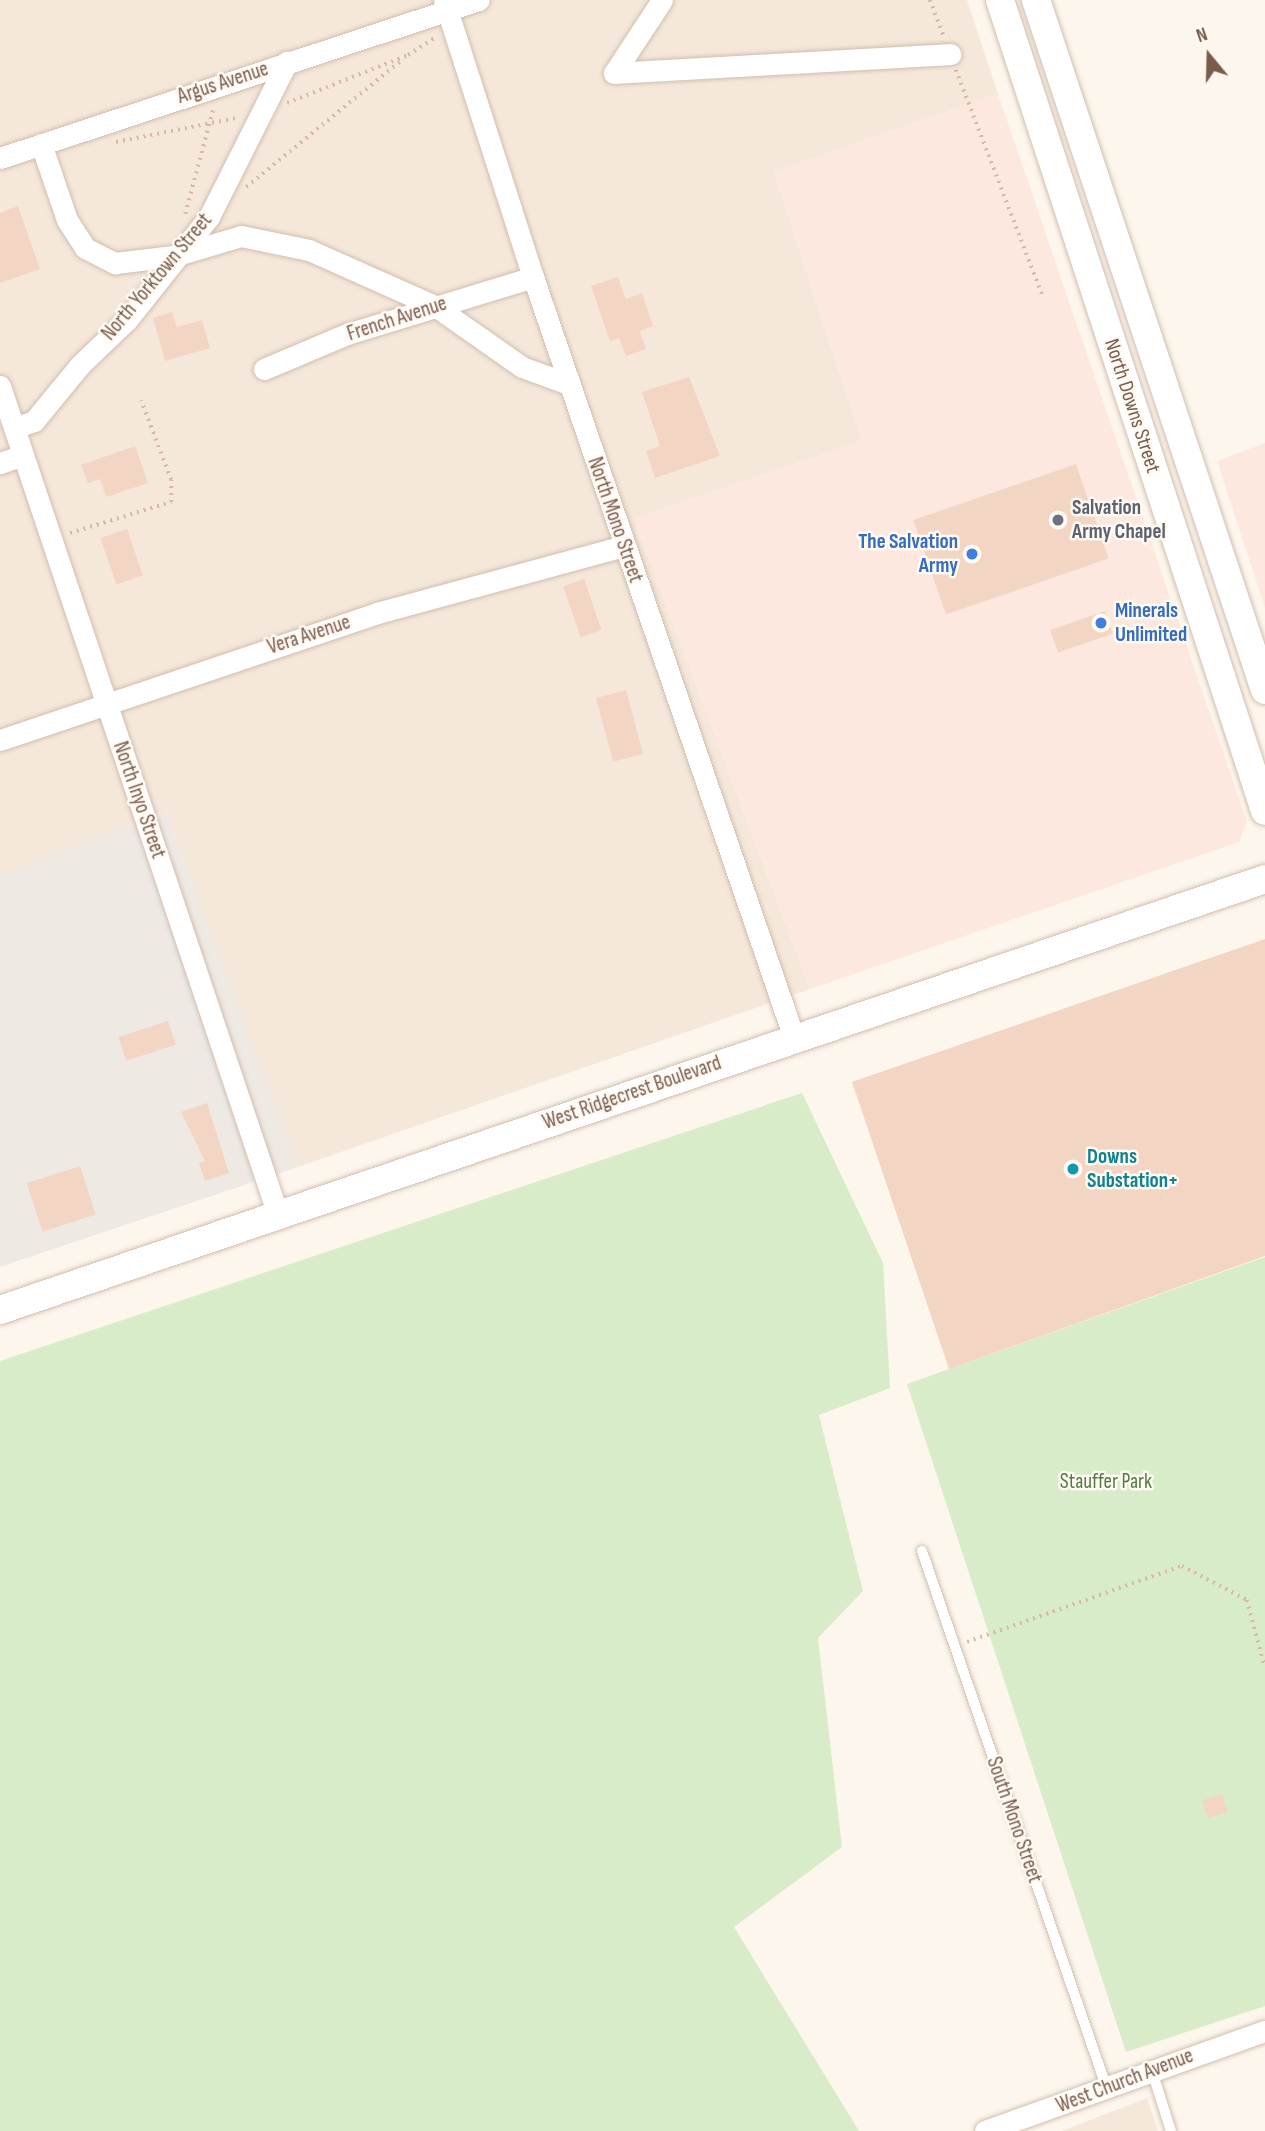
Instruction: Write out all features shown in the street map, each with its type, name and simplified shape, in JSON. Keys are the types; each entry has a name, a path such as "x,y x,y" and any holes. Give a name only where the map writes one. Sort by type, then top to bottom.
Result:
{"main road":[{"name":"North Downs Street","path":"1000,0 1265,811"},
{"name":"North Downs Street","path":"1036,0 1265,690"},
{"name":"West Ridgecrest Boulevard","path":"0,1310 1265,879"}],"street":[{"name":"Argus Avenue","path":"0,158 479,0"},
{"path":"662,0 614,73 950,54"},
{"name":"North Mono Street","path":"448,12 569,384 794,1038"},
{"name":"North Yorktown Street","path":"14,428 34,421 80,365 127,320 209,217 287,62"},
{"path":"41,144 67,220 85,248 115,263 174,256 180,251 241,236 309,250 435,306 522,367 569,384"},
{"name":"French Avenue","path":"264,369 435,306 533,277"},
{"name":"North Inyo Street","path":"0,386 278,1215"},
{"path":"0,463 23,455"},
{"name":"Vera Avenue","path":"0,740 106,702 377,613 624,546"},
{"name":"West Church Avenue","path":"985,2131 1032,2123 1151,2068 1265,2031"}],"lane":[{"name":"South Mono Street","path":"922,1551 1107,2089"},
{"path":"1151,2068 1171,2131"}],"path":[{"path":"930,0 1043,297"},
{"path":"241,191 408,55 448,12"},
{"path":"113,142 263,112 408,55"},
{"path":"185,217 221,83"},
{"path":"51,538 171,502 171,481 141,401"},
{"path":"954,1646 1182,1566 1247,1600 1265,1668"}],"shaded area":[{"path":"0,0 967,0 998,94 774,172 862,441 634,519 810,989 298,1167 166,812 0,874"},
{"path":"998,94 1247,822 1239,842 810,989 634,519 862,441 774,172"},
{"path":"1265,443 1265,608 1217,461"},
{"path":"166,812 298,1167 0,1267 0,874"},
{"path":"1147,2098 1158,2131 1062,2131"}],"green space":[{"path":"802,1093 883,1263 890,1388 819,1415 863,1591 818,1638 842,1847 734,1927 859,2131 0,2131 0,1361"},
{"name":"Stauffer Park","path":"1265,1257 1265,2006 1126,2052 907,1384"}],"building":[{"path":"18,206 40,269 0,283 0,213"},
{"path":"618,277 626,299 642,293 653,326 640,331 646,349 626,356 619,338 610,341 591,286"},
{"path":"172,312 177,327 202,320 210,348 165,361 153,318"},
{"path":"689,377 720,456 655,478 646,451 660,446 642,392"},
{"path":"135,446 148,483 106,497 100,479 88,483 81,465"},
{"path":"1076,464 1109,559 946,615 913,520"},
{"path":"127,529 143,575 116,584 101,538"},
{"path":"584,579 602,630 581,637 563,586"},
{"path":"1105,611 1113,634 1058,653 1050,630"},
{"path":"626,690 643,754 613,762 596,698"},
{"name":"Downs Substation+","path":"1265,939 1265,1256 949,1369 852,1082"},
{"path":"168,1021 176,1045 126,1061 119,1037"},
{"path":"207,1103 229,1173 205,1181 199,1163 205,1161 181,1112"},
{"path":"80,1166 96,1215 43,1232 27,1183"},
{"path":"1222,1794 1228,1812 1208,1819 1202,1800"}],"place":[{"name":"Salvation Army Chapel","path":"1058,520"},
{"name":"The Salvation Army","path":"972,554"},
{"name":"Minerals Unlimited","path":"1101,623"},
{"name":"Downs Substation+","path":"1073,1169"}]}
